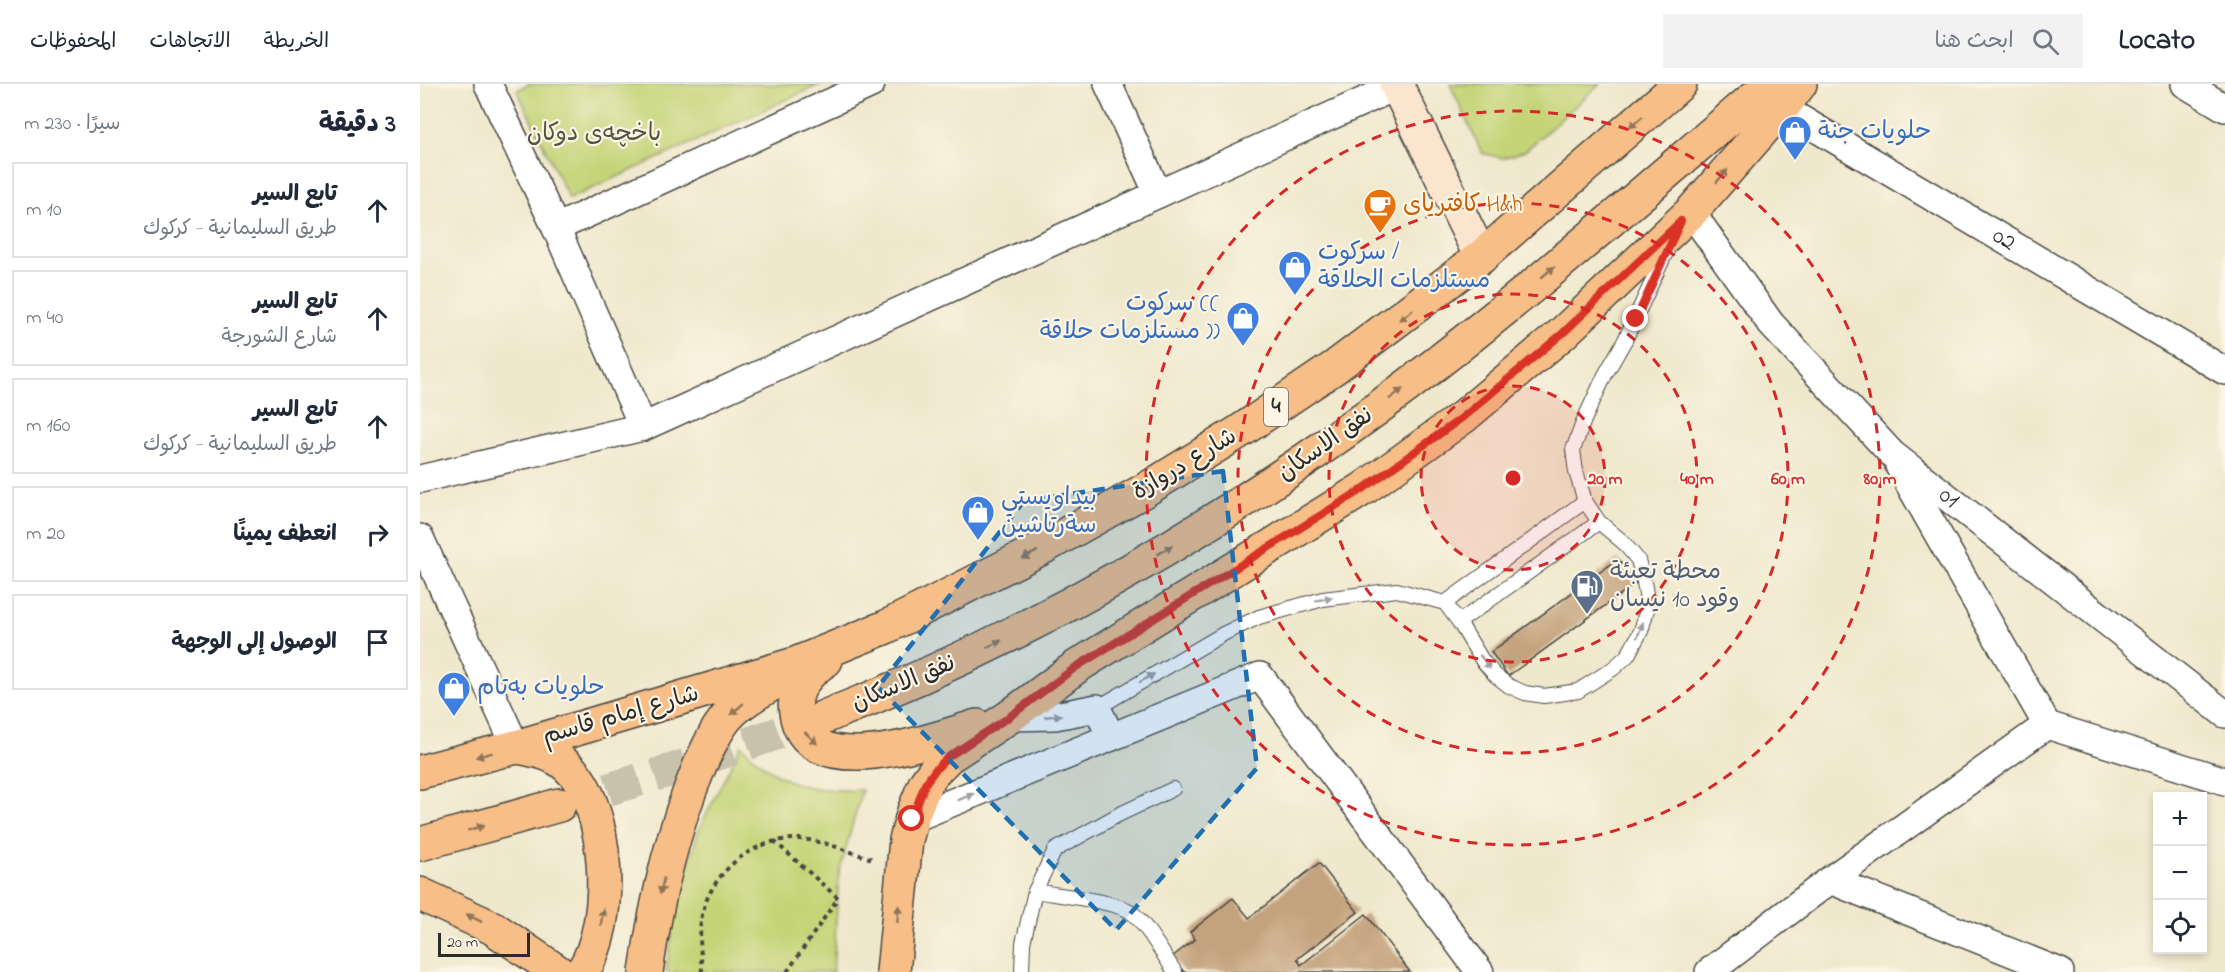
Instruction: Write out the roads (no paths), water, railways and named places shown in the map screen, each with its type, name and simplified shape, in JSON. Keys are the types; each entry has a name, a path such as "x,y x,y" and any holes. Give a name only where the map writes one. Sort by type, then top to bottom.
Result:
{"main road":[{"name":"شارع دروازة","path":"821,654 885,627 1040,549 1145,490 1335,368 1481,257 1680,84"},
{"path":"893,972 906,840 925,784 948,757 1009,717 1076,667 1363,489 1463,417 1563,333 1686,216 1784,92"},
{"name":"نفق الاسكان","path":"824,717 901,687 1025,628 1126,573 1268,486 1376,409 1784,92"},
{"path":"885,627 824,661 801,684 796,698 796,713 801,727 812,742 844,752 878,752 904,748 1009,717"},
{"path":"646,972 657,905 673,840 694,780 716,732 728,716 755,694 821,654"},
{"name":"شارع إمام قاسم","path":"420,772 516,747 773,672 821,654"},
{"path":"516,747 548,754 570,768 586,794 598,827 604,877 603,910 597,939 582,972"},
{"path":"420,844 559,805"},
{"path":"420,894 493,928 558,972"}],"street":[{"path":"488,84 556,228 643,427"},
{"path":"556,228 871,84"},
{"path":"1108,84 1158,194"},
{"path":"2185,84 2225,108"},
{"path":"420,479 643,427 1396,85 1481,257"},
{"name":"02","path":"1784,92 2225,371"},
{"name":"01","path":"1686,216 1771,324 1892,454 2225,714"},
{"path":"1892,454 2047,724 2225,781"},
{"path":"420,538 516,747"},
{"path":"912,819 1260,676 1480,972"},
{"path":"1009,717 1054,716 1097,708 1111,737"},
{"path":"1727,967 1830,880 2047,724"},
{"path":"1830,880 2060,972"}],"lane":[{"path":"1097,708 1225,633 1259,617 1323,599 1397,590 1445,603 1482,660 1495,675 1509,686 1525,693 1544,696 1578,691 1590,685 1628,655 1641,631 1648,606 1644,582 1638,560 1623,542 1599,522 1585,501 1576,472 1573,450 1605,375 1625,340 1686,216"},
{"path":"1445,603 1585,501"},
{"path":"1459,622 1599,522"},
{"path":"1022,972 1023,943 1035,891 1055,850 1118,815 1173,789"},
{"path":"1035,891 1095,901 1130,911 1175,972"}],"tunnel":[{"path":"561,804 678,768 824,717"}],"place":[{"name":"حلویات جنة","path":"1795,161"},
{"name":"کافتریای H&h","path":"1380,234"},
{"name":"سركوت / مستلزمات الحلاقة","path":"1295,296"},
{"name":"سركوت (( مستلزمات حلاقة ))","path":"1243,347"},
{"name":"بيداويستي سةرتاشين","path":"978,541"},
{"name":"محطة تعبئة وقود 10 نيسان","path":"1587,615"},
{"name":"حلویات بەتام","path":"454,717"}],"park label":[{"name":"باخچەی دوکان","path":"594,134"}]}
